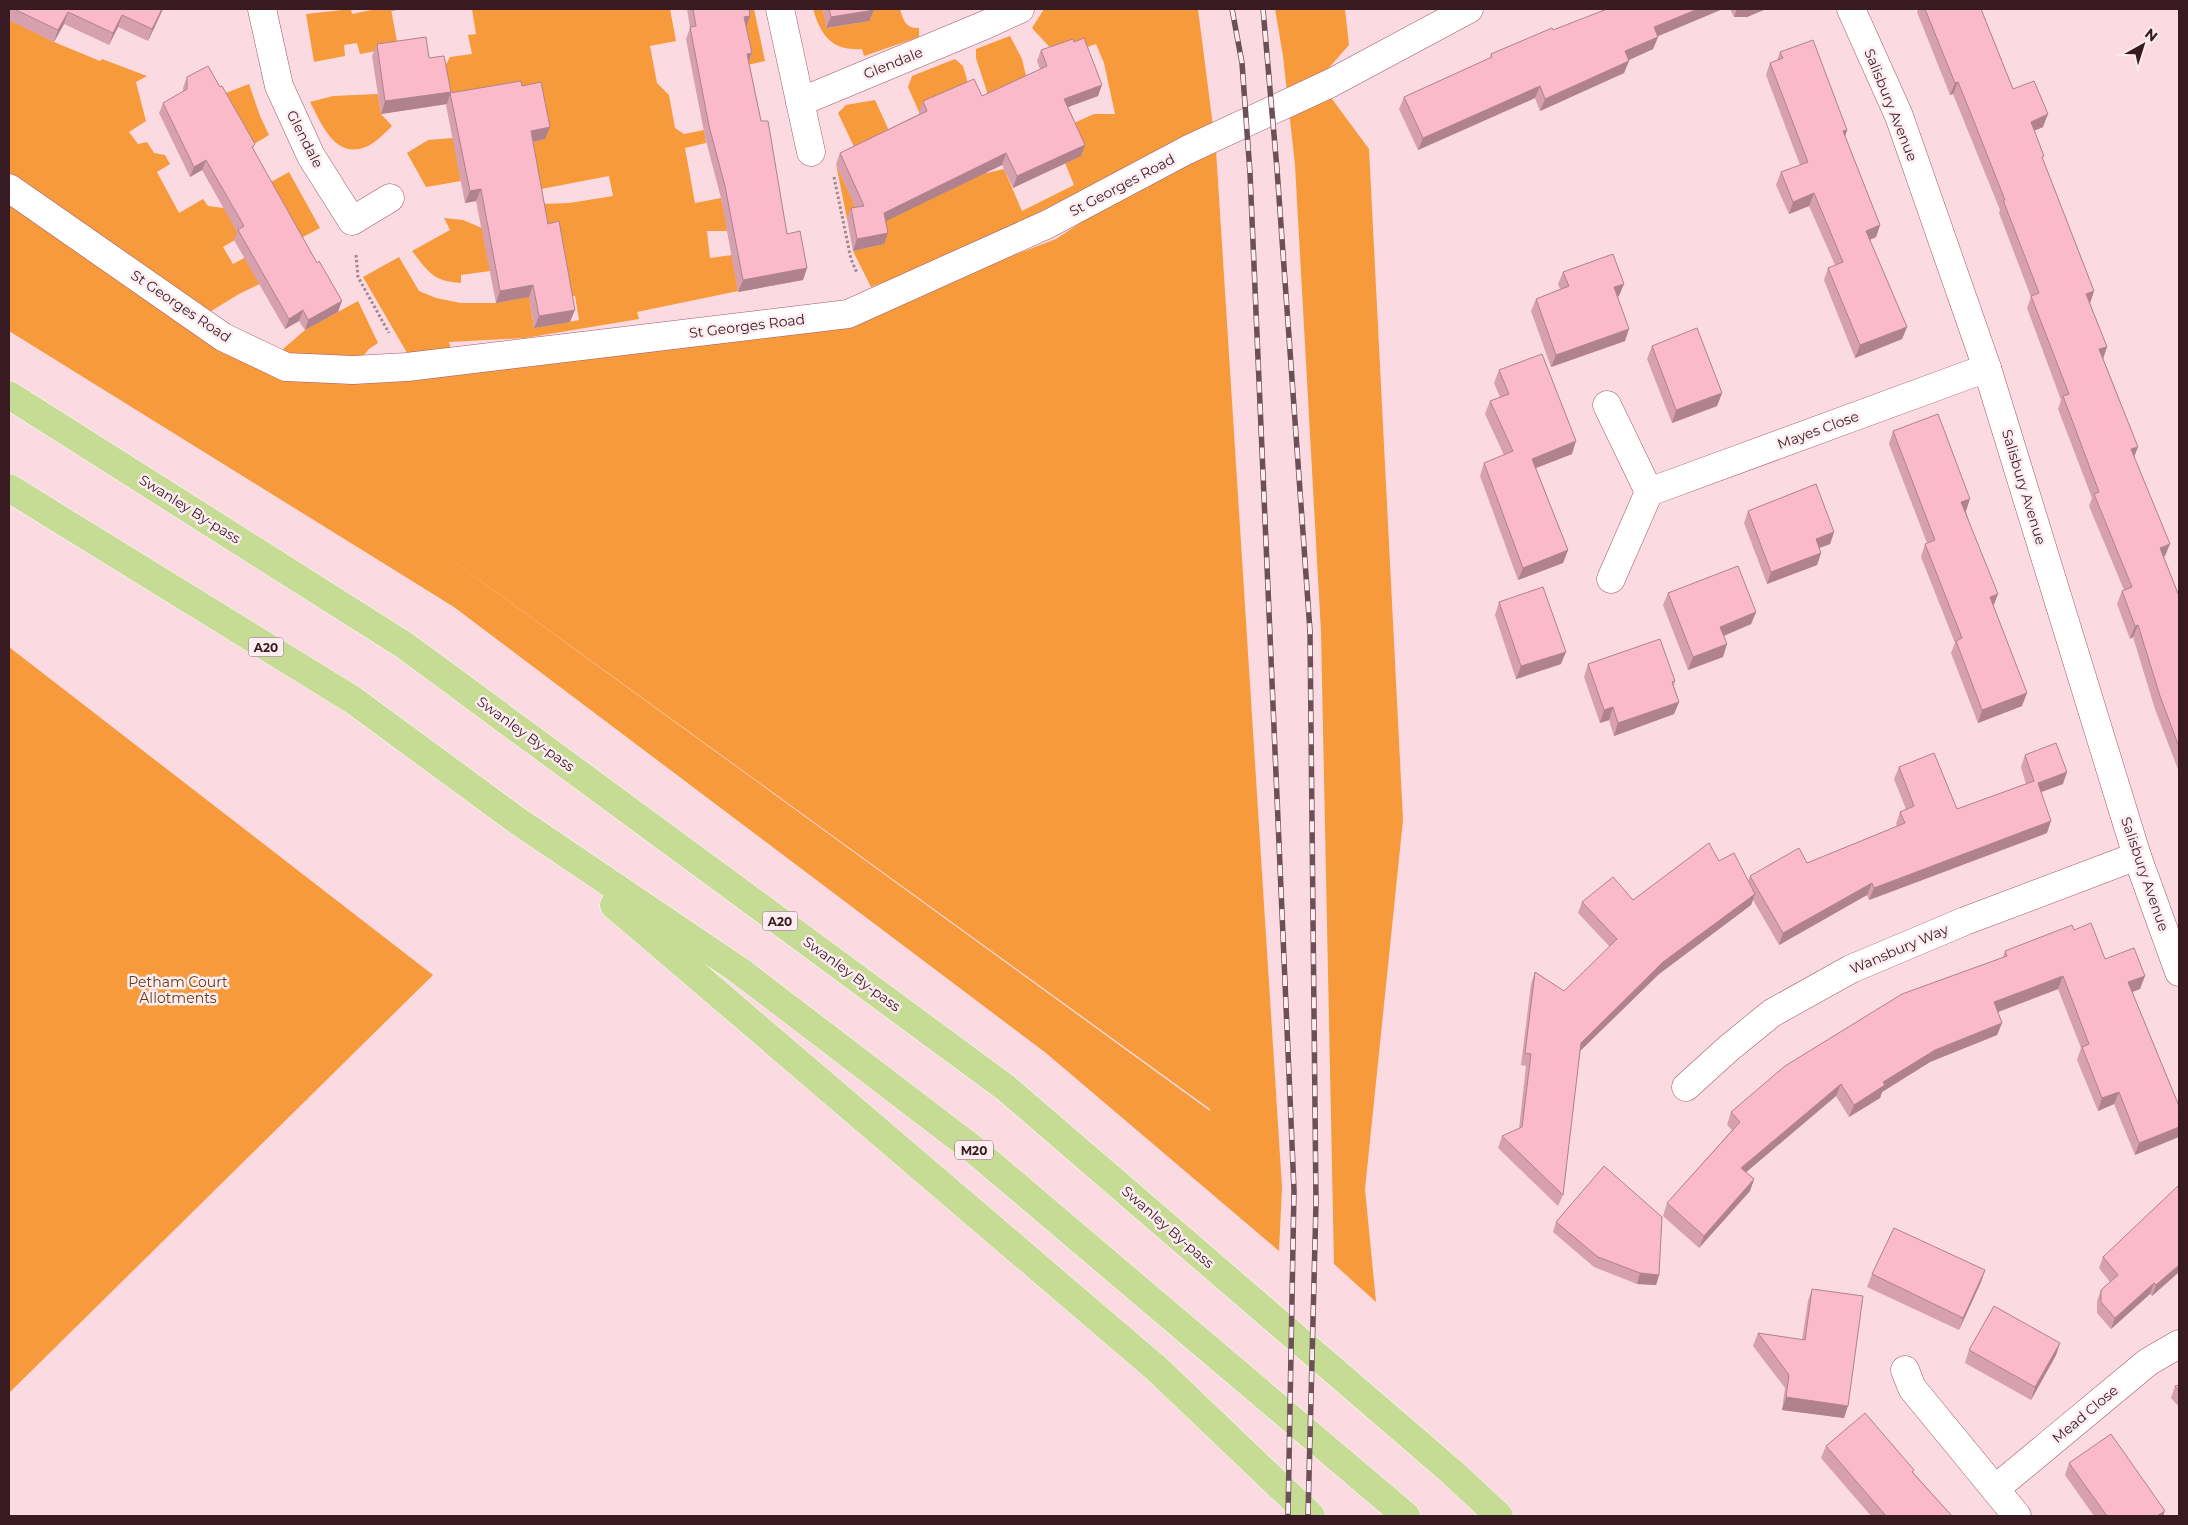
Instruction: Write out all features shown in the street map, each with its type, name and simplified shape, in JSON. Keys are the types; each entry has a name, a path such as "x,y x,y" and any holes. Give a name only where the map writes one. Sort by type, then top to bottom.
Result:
{"highway":[{"name":"Swanley By-pass","path":"9,395 404,644 1006,1088 1453,1473 1499,1516"},
{"name":"A20","path":"9,488 353,700 515,819 1157,1369 1311,1516"},
{"name":"M20","path":"515,819 740,971 973,1149 1406,1516"}],"street":[{"name":"Glendale","path":"262,9 279,86 311,156 352,221"},
{"path":"780,9 811,152"},
{"name":"Glendale","path":"800,102 982,17 1020,9"},
{"name":"St Georges Road","path":"9,188 223,337 286,367 353,370 407,367 848,314 870,306 1048,224 1187,150 1331,83 1469,9"},
{"name":"Salisbury Avenue","path":"1851,9 1899,116 1987,368 2137,856 2179,972"},
{"path":"352,221 390,198"},
{"name":"Mayes Close","path":"1649,492 1987,368"},
{"path":"1608,405 1649,492 1611,579"},
{"name":"Wansbury Way","path":"1686,1087 1729,1048 1772,1013 1851,969 1965,921 2137,856"},
{"name":"Mead Close","path":"1995,1489 2148,1362 2179,1344"},
{"path":"1905,1370 1912,1388 2017,1516"}],"path":[{"path":"811,152 828,151 851,259 870,306"},
{"path":"352,221 358,277 407,367"}],"green space":[{"path":"351,9 352,14 376,9 391,9 398,47 360,54 357,43 344,45 345,56 314,62 306,14"},
{"path":"472,9 670,9 676,41 650,46 657,83 669,95 675,128 684,134 704,130 706,143 685,148 695,203 721,198 728,231 707,231 710,258 732,255 738,291 637,312 639,319 525,338 449,342 452,353 410,358 363,277 399,257 419,291 436,298 461,303 496,303 564,290 545,235 539,204 569,203 613,196 609,176 536,190 447,105 445,66 450,57 472,54 468,35 476,34","holes":["575,296 579,320 534,328 530,303"]},
{"path":"742,9 754,9 765,61 747,65"},
{"path":"813,9 823,9 827,28 869,21 867,9 900,9 908,25 919,28 919,37 864,56 862,49 843,47 829,40 820,27"},
{"path":"1044,9 1198,9 1216,150 1282,1187 1279,1251 1046,1053 454,607 9,331 9,198 282,367 873,309 1056,239 1146,180 1148,193 1146,157 951,258 871,287 853,251 884,244 877,213 847,219 836,164 857,210 977,172 987,173 1004,169 1022,211 1074,185 1065,163 1067,126 1094,114 1115,114 1104,63 1096,44 1070,53 1056,54 1032,28","holes":["412,531 1210,1109 1210,1111"]},
{"path":"1275,9 1345,9 1349,45 1318,80 1369,149 1403,820 1365,1189 1376,1302 1334,1264 1321,632 1295,165 1283,56"},
{"path":"9,19 54,42 100,61 102,59 147,76 136,82 146,121 129,132 138,144 147,142 154,153 165,155 170,164 157,172 179,213 203,199 208,206 224,208 240,237 223,247 233,264 250,255 264,282 239,294 203,316 9,174"},
{"path":"1010,36 1022,59 1028,84 990,101 976,58 976,49"},
{"path":"955,59 963,66 970,90 919,112 908,87 912,76"},
{"path":"249,84 269,135 249,147 226,93"},
{"path":"378,94 381,114 392,126 368,146 357,149 347,149 339,145 332,138 325,130 310,102 333,96"},
{"path":"875,100 892,137 857,153 838,113 846,105"},
{"path":"453,138 461,181 426,187 407,153 428,140"},
{"path":"289,172 320,228 301,238 271,182"},
{"path":"444,218 463,220 482,228 490,271 461,275 461,283 438,278 423,265 412,251 450,230"},
{"path":"358,301 378,343 362,357 275,356 305,330"},
{"name":"Petham Court Allotments","path":"9,647 433,975 9,1393"}],"building":[{"path":"14,9 162,9 152,29 122,15 113,33 68,12 58,30"},
{"path":"693,9 749,9 750,16 744,17 752,53 747,54 761,121 768,121 787,234 800,231 807,268 743,280 725,186 709,126 690,27 696,26"},
{"path":"829,9 873,9 874,10 831,17"},
{"path":"1607,9 1698,9 1654,27 1658,37 1625,51 1629,61 1545,99 1540,86 1423,138 1404,97 1492,57 1491,54 1552,28 1553,30"},
{"path":"1925,9 1981,9 2013,89 2034,81 2048,114 2031,122 2044,156 2042,157 2094,291 2086,294 2107,347 2099,349 2138,447 2131,449 2170,544 2160,548 2179,596 2179,747 2160,696 2138,625 2135,626 2122,591 2132,587 2094,494 2099,492 2063,396 2069,394 2031,296 2039,293 1971,114 1958,82 1955,83"},
{"path":"426,37 429,58 444,56 451,92 385,101 377,44"},
{"path":"1084,38 1102,85 1064,99 1085,145 1017,176 1006,153 884,213 888,233 857,239 851,208 864,206 840,153 927,111 923,101 974,79 982,96 1047,66 1041,50 1073,39 1074,42"},
{"path":"1813,40 1847,130 1843,131 1880,225 1866,231 1907,327 1860,345 1828,268 1843,262 1814,193 1793,202 1781,172 1808,162 1770,63 1783,58 1780,52"},
{"path":"208,66 220,87 222,86 255,144 252,147 317,263 319,261 342,301 308,320 303,310 289,319 238,230 244,226 206,160 194,167 163,103 187,89 187,77"},
{"path":"521,81 522,86 541,82 550,127 531,131 548,224 559,221 575,310 539,316 533,285 500,291 481,189 470,191 450,93"},
{"path":"1613,254 1624,284 1614,287 1629,329 1556,355 1536,299 1569,286 1563,272"},
{"path":"1697,328 1722,393 1676,410 1652,346"},
{"path":"1542,354 1576,441 1532,459 1568,550 1523,568 1484,463 1513,451 1490,401 1509,394 1499,370"},
{"path":"1938,414 1970,499 1961,502 1998,594 1990,597 2027,693 1982,710 1956,641 1962,638 1925,544 1935,540 1893,431"},
{"path":"1816,484 1834,532 1816,539 1821,553 1771,572 1748,511"},
{"path":"1738,566 1756,612 1720,627 1727,644 1693,657 1668,593"},
{"path":"1543,587 1566,652 1521,666 1499,602"},
{"path":"1660,639 1675,681 1672,682 1679,702 1618,723 1613,707 1604,710 1588,664"},
{"path":"2056,743 2067,772 2038,783 2051,821 1874,888 1872,883 1783,933 1750,876 1799,848 1807,863 1905,823 1900,812 1914,806 1899,767 1934,753 1957,809 2034,781 2025,755"},
{"path":"1709,843 1719,861 1734,853 1755,894 1663,962 1581,1043 1563,1195 1502,1136 1522,1127 1531,1054 1525,1053 1535,972 1564,991 1617,939 1582,902 1613,877 1633,900"},
{"path":"2091,923 2105,959 2134,948 2145,976 2128,982 2179,1106 2179,1127 2139,1143 2119,1092 2102,1098 2082,1047 2089,1044 2063,976 1994,1002 2002,1023 1935,1050 1883,1082 1885,1085 1854,1105 1841,1084 1741,1168 1754,1179 1704,1236 1667,1203 1740,1122 1731,1112 1785,1066 1902,994 2007,956 2005,951 2072,925 2074,930"},
{"path":"1604,1166 1662,1217 1659,1275 1640,1273 1598,1257 1556,1222"},
{"path":"2179,1185 2179,1265 2156,1285 2154,1283 2115,1318 2101,1302 2101,1290 2118,1275 2103,1257"},
{"path":"1894,1228 1985,1270 1963,1318 1872,1274"},
{"path":"1812,1289 1863,1296 1848,1406 1786,1397 1789,1375 1758,1333 1805,1340"},
{"path":"1994,1306 2060,1343 2035,1387 1969,1350"},
{"path":"1865,1413 1914,1470 1912,1472 1952,1516 1886,1516 1826,1446"},
{"path":"2111,1434 2165,1511 2157,1516 2107,1516 2069,1463"}],"railway":[{"path":"1232,9 1242,63 1250,173 1294,1190 1288,1516"},
{"path":"1263,9 1277,169 1310,631 1316,1203 1308,1516"}]}
